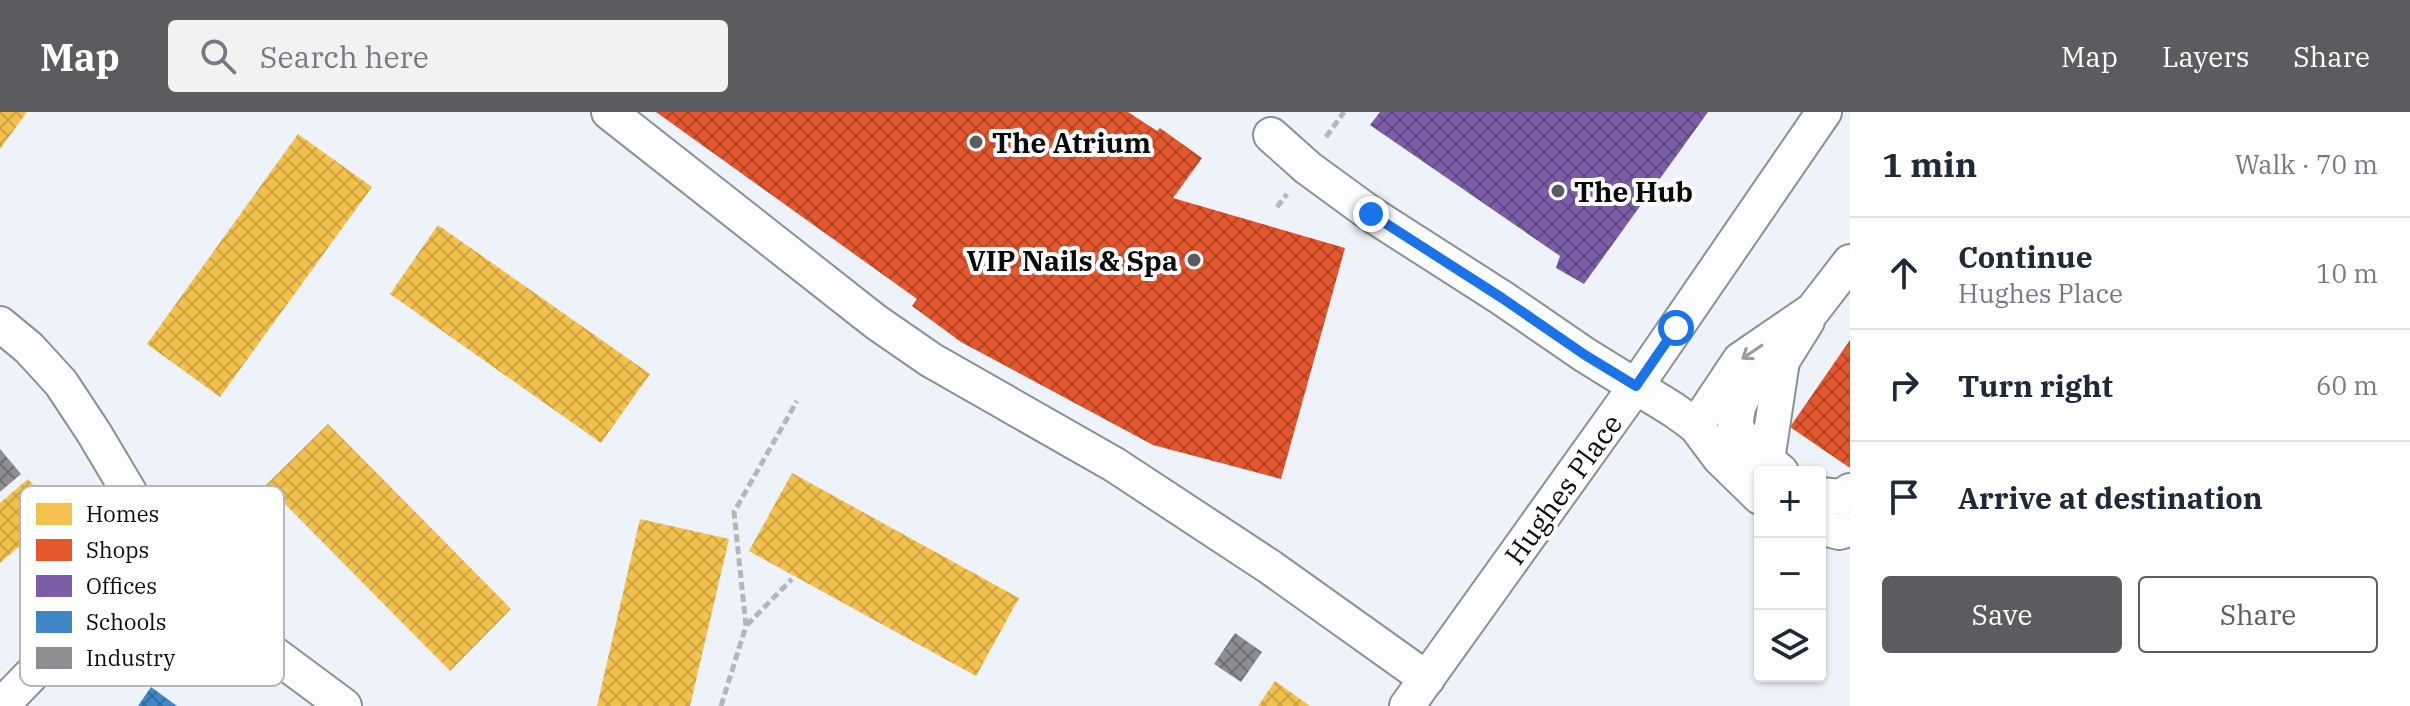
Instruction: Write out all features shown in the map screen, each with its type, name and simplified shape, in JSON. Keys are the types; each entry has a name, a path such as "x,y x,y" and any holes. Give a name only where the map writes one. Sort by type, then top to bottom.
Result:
{"street":[{"path":"609,112 876,322 931,360 1115,465 1270,567 1417,693"},
{"name":"Hughes Place","path":"1417,693 1636,386 1824,112"},
{"path":"1271,135 1308,168 1371,214 1696,426 1720,458 1754,491"},
{"path":"1774,466 1782,361 1813,310 1850,262"},
{"path":"1696,426 1740,360 1813,310"},
{"path":"0,324 29,348 61,383 126,486"},
{"path":"1826,496 1841,497 1850,491"},
{"path":"1826,529 1839,532 1850,529"},
{"path":"284,660 344,706"},
{"path":"1,706 20,686"}],"path":[{"path":"721,706 746,626 734,512 797,401"},
{"path":"746,626 792,579"}],"building: Homes":[{"path":"0,112 27,112 0,149"},
{"path":"298,134 372,187 220,397 147,344"},
{"path":"438,225 650,374 601,443 390,294"},
{"path":"328,424 511,609 450,671 284,503 284,486 266,485"},
{"path":"792,473 1019,598 976,676 749,551"},
{"path":"28,479 34,486 20,486 20,546 0,563 0,503"},
{"path":"640,519 729,539 690,706 597,706"},
{"path":"1275,681 1310,706 1258,706"}],"building: Shops":[{"path":"656,112 1128,112 1157,131 1160,128 1202,158 1173,198 1345,248 1281,479 1153,445 961,342 912,306 917,299"},
{"path":"1850,340 1850,468 1790,427"}],"building: Offices":[{"name":"The Hub","path":"1380,112 1708,112 1584,284 1556,268 1560,256 1370,125"}],"building: Schools":[{"path":"151,687 177,706 138,706"}],"building: Industry":[{"path":"0,449 21,474 0,492"},
{"path":"1235,633 1262,652 1241,682 1214,664"}],"place":[{"name":"The Atrium","path":"976,142"},
{"name":"The Hub","path":"1558,191"},
{"name":"VIP Nails & Spa","path":"1194,260"}],"route":[{"path":"1371,214 1636,386 1676,328"}]}
